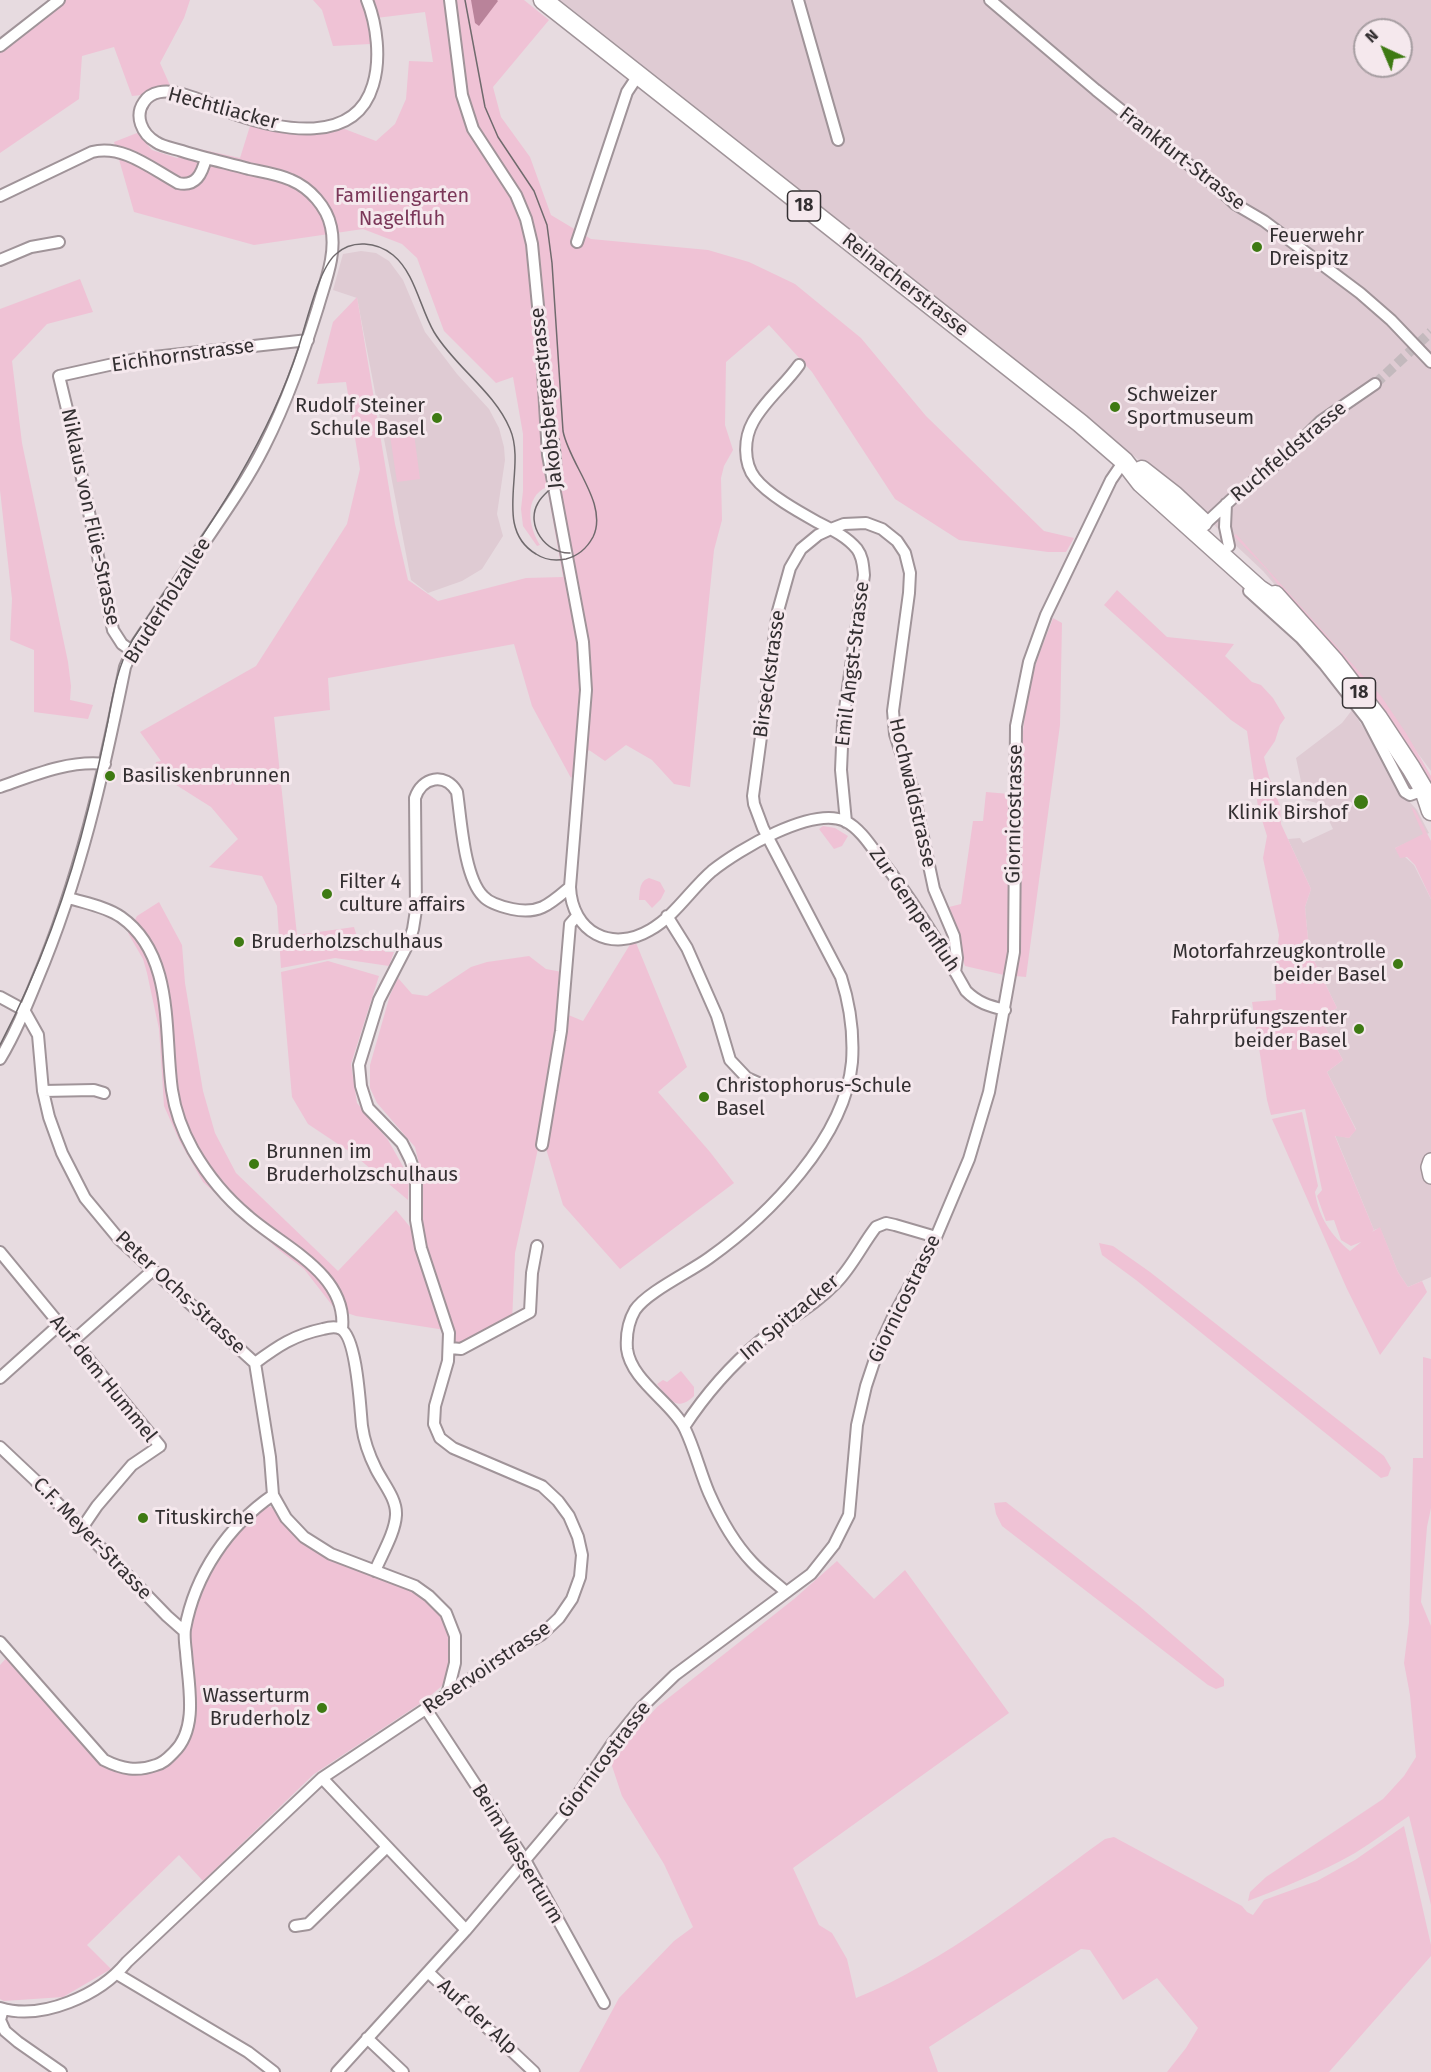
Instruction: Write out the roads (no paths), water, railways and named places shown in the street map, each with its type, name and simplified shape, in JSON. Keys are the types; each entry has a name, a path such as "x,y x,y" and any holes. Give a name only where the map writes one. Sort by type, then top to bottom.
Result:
{"main road":[{"name":"Reinacherstrasse","path":"543,0 1080,423 1124,461 1141,483 1229,546 1265,581 1282,604 1334,661 1367,702 1398,746 1427,794 1431,811"},
{"name":"Reinacherstrasse","path":"1201,528 1259,589 1282,604"},
{"path":"1431,1161 1431,1176"}],"street":[{"path":"0,46 59,0"},
{"name":"Hechtliacker","path":"331,256 331,227 324,208 310,192 292,180 157,143 146,135 140,122 139,110 146,98 160,91 178,93 237,115 277,126 317,128 338,125 355,114 369,96 376,74 376,39 372,13 367,0"},
{"name":"Jakobsbergerstrasse","path":"450,0 462,95 473,129 516,195 526,219 532,244 541,337 548,455 581,631 586,690 570,887 570,902 577,916"},
{"path":"798,0 838,140"},
{"name":"Frankfurt-Strasse","path":"990,0 1096,90 1218,188 1234,204 1264,221 1360,292 1391,320 1431,362"},
{"path":"577,242 627,92 639,74"},
{"path":"0,196 92,152 103,149 123,152 178,183 184,184 193,182 199,177 206,158"},
{"path":"0,260 31,246 58,243"},
{"name":"Bruderholzallee","path":"0,1059 24,1010 69,898 105,764 125,667 132,651 245,481 282,410 308,340 331,256"},
{"name":"Eichhornstrasse","path":"59,376 136,359 308,340"},
{"name":"Emil Angst-Strasse","path":"799,364 790,378 764,405 752,423 746,444 746,457 755,478 776,495 846,538 857,550 862,560 864,575 843,723 842,770 846,822"},
{"name":"Niklaus von Flüe-Strasse","path":"59,376 113,630 122,644 132,651"},
{"name":"Ruchfeldstrasse","path":"1201,528 1226,504 1288,454 1321,421 1375,384"},
{"name":"Giornicostrasse","path":"337,2072 466,1930 569,1808 612,1744 642,1707 675,1675 811,1574 834,1545 849,1515 857,1425 866,1386 878,1350 936,1237 969,1159 989,1092 1014,952 1016,726 1029,662 1046,615 1111,480 1124,461"},
{"path":"1226,504 1225,521 1229,546"},
{"name":"Hochwaldstrasse","path":"831,529 844,524 866,523 882,529 897,541 905,553 910,573 909,593 893,711 895,734 913,790 934,889 954,936 957,958 955,972"},
{"name":"Reinacherstrasse","path":"1201,528 1198,540 1203,550 1269,608 1324,664 1367,719 1405,792 1410,795 1427,794"},
{"name":"Birseckstrasse","path":"684,1427 636,1372 627,1352 627,1329 636,1309 652,1294 694,1269 734,1241 783,1195 825,1136 842,1102 852,1064 850,1011 841,977 768,837 753,796 778,611 790,568 801,549 818,535 831,529"},
{"path":"0,787 62,767 88,762 105,764"},
{"name":"Reservoirstrasse","path":"2,2008 19,2012 65,2004 87,1994 117,1974 322,1778 514,1650 541,1635 559,1618 572,1599 578,1587 582,1555 578,1537 569,1516 558,1501 542,1486 453,1448 440,1438 434,1425 435,1406 450,1348 449,1333 421,1248 416,1220 416,1176 402,1143 368,1108 361,1086 359,1065 380,1000 409,942 413,929 416,910 415,798 424,783 432,779 441,779 454,787 457,792 470,874 483,897 503,907 529,912 550,904 570,887"},
{"path":"542,1145 561,1031 570,924 577,916 591,930 603,937 618,941 634,938 652,929 713,870 768,837 808,821 824,818 846,822"},
{"name":"Zur Gempenfluh","path":"846,822 865,838 912,900 966,991 975,1000 987,1006 1005,1010"},
{"path":"69,898 120,916 140,935 160,975 173,1091 179,1118 191,1147 209,1177 226,1196 249,1218 307,1260 323,1276 344,1314 342,1329"},
{"path":"667,916 687,948 717,1016 730,1060 747,1078 765,1086"},
{"path":"0,997 24,1010"},
{"name":"Peter Ochs-Strasse","path":"24,1010 38,1035 43,1091 49,1117 62,1153 85,1198 119,1239 255,1363 270,1457 273,1495 286,1518 304,1537 331,1554 415,1586 446,1613 455,1636 455,1663 447,1695"},
{"path":"43,1091 94,1090 104,1093"},
{"name":"Im Spitzacker","path":"684,1427 700,1403 728,1370 760,1341 816,1302 838,1282 876,1227 886,1223 936,1237"},
{"path":"450,1348 461,1349 530,1312 532,1274 537,1246"},
{"name":"Auf dem Hummel","path":"0,1252 160,1446 132,1465 97,1506 82,1528"},
{"path":"73,1341 152,1271"},
{"path":"0,1378 59,1325"},
{"path":"255,1363 285,1341 304,1333 329,1327 342,1329 349,1338 358,1381 367,1448 392,1499 396,1514 375,1571"},
{"path":"684,1427 708,1492 728,1531 752,1562 786,1592"},
{"name":"C.F. Meyer-Strasse","path":"0,1447 184,1631"},
{"path":"0,1642 104,1760 119,1768 141,1770 164,1763 182,1744 189,1726 184,1631 196,1591 212,1557 233,1529 256,1507 273,1495"},
{"name":"Beim Wasserturm","path":"426,1709 525,1860 604,2003"},
{"path":"322,1778 466,1930"},
{"path":"295,1926 308,1924 387,1847"},
{"name":"Auf der Alp","path":"428,1972 534,2072"},
{"path":"117,1974 248,2052 274,2072"},
{"path":"2,2008 0,2020 5,2031 61,2072"},
{"path":"367,2038 403,2072"}],"tunnel":[{"path":"1375,384 1431,332"}],"tram line":[{"path":"0,1045 28,988 52,928 72,867 94,785 114,689 123,659 133,639 203,535 247,463 283,388 318,284 336,254 349,246 364,244 380,247 401,262 434,332 452,357 503,415 514,445 513,513 516,529 523,543 543,558 562,560 578,554 593,537 597,524 596,511 563,431 552,263 547,225 534,191 498,137 485,107 465,0"},
{"path":"559,439 560,473 555,484 538,503 534,520 540,537 546,543 553,549 570,553"}],"place":[{"name":"Feuerwehr Dreispitz","path":"1257,247"},
{"name":"Schweizer Sportmuseum","path":"1115,407"},
{"name":"Rudolf Steiner Schule Basel","path":"437,418"},
{"name":"Basiliskenbrunnen","path":"110,776"},
{"name":"Hirslanden Klinik Birshof","path":"1361,802"},
{"name":"Filter 4 culture affairs","path":"327,894"},
{"name":"Bruderholzschulhaus","path":"239,942"},
{"name":"Motorfahrzeugkontrolle beider Basel","path":"1398,964"},
{"name":"Fahrprüfungszenter beider Basel","path":"1359,1029"},
{"name":"Christophorus-Schule Basel","path":"704,1097"},
{"name":"Brunnen im Bruderholzschulhaus","path":"254,1164"},
{"name":"Tituskirche","path":"143,1518"},
{"name":"Wasserturm Bruderholz","path":"322,1708"}],"park label":[{"name":"Familiengarten Nagelfluh","path":"402,208"}]}
